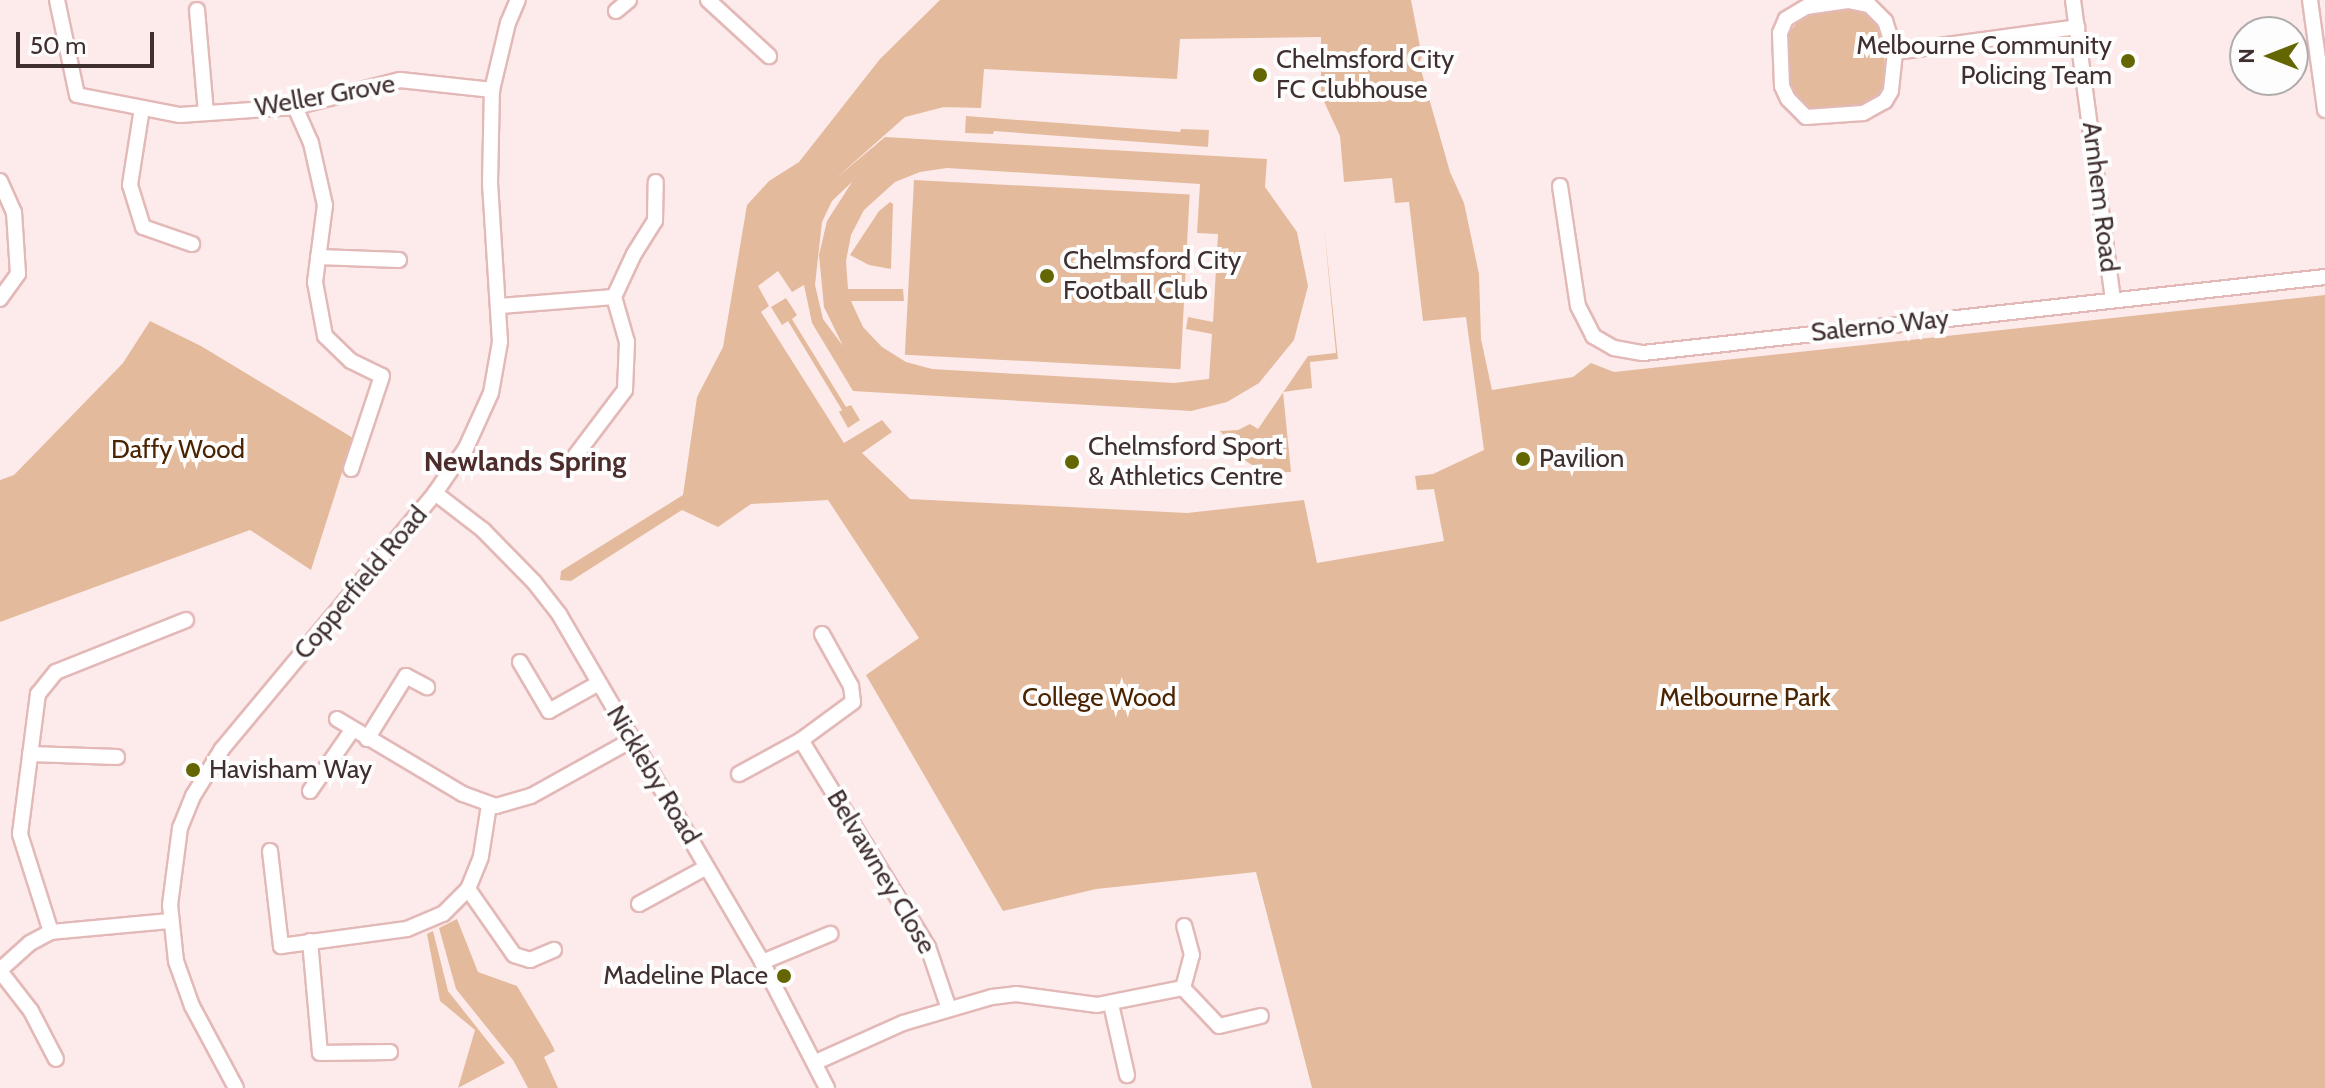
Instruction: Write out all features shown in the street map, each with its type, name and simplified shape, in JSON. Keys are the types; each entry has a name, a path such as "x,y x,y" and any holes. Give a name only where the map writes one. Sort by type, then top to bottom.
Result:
{"street":[{"name":"Weller Grove","path":"57,0 77,95 180,115 295,107 400,80 492,90"},
{"name":"Copperfield Road","path":"236,1088 183,984 170,921 171,885 180,828 204,774 240,725 435,493 466,448 491,393 500,342 490,183 492,90 508,23 518,0"},
{"path":"616,11 629,0"},
{"path":"708,0 769,56"},
{"name":"Arnhem Road","path":"2073,0 2113,299"},
{"path":"2310,0 2325,110"},
{"path":"1848,1 1869,5 1885,21 1895,52 1891,91 1885,101 1863,113 1806,117 1788,99 1782,86 1780,33 1786,19 1806,7 1848,1"},
{"path":"197,10 206,113"},
{"path":"1895,52 2077,27"},
{"path":"295,107 311,143 325,205 315,282 325,336 351,361 382,376 351,469"},
{"path":"142,108 130,185 143,227 192,244"},
{"path":"0,181 14,212 18,274 0,299"},
{"path":"575,456 625,390 627,342 614,297 634,254 655,221 656,182"},
{"name":"Salerno Way","path":"1560,186 1578,306 1593,336 1614,348 1643,353 2325,277"},
{"path":"318,257 399,260"},
{"path":"500,306 614,297"},
{"name":"Nickleby Road","path":"435,493 483,530 534,582 559,614 762,962 827,1088"},
{"path":"51,932 20,834 38,694 56,672 186,620"},
{"path":"739,774 801,740 853,702 851,686 822,634"},
{"name":"Nickleby Road","path":"520,662 549,711 599,683"},
{"path":"367,739 406,676 427,687"},
{"path":"337,719 367,739 489,805 506,805 531,796 632,740"},
{"path":"310,791 353,729"},
{"name":"Belvawney Close","path":"801,740 928,947 949,1009"},
{"path":"30,754 117,757"},
{"path":"270,851 281,946 420,926 443,914 468,889 477,870 489,805"},
{"name":"Nickleby Road","path":"639,904 707,867"},
{"path":"468,889 514,955 530,960 554,950"},
{"path":"56,1059 31,1011 0,970 30,943 51,932 170,921"},
{"path":"1183,988 1192,955 1184,926"},
{"path":"762,962 830,934"},
{"path":"310,941 320,1053 390,1052"},
{"path":"816,1062 876,1033 949,1009 1016,994 1111,1004 1183,988"},
{"path":"1183,988 1219,1026 1261,1016"},
{"path":"1111,1004 1127,1075"}],"green space":[{"name":"Melbourne Park","path":"940,0 1411,0 1422,57 1419,63 1450,172 1464,203 1479,274 1481,339 1492,390 1573,377 1591,363 1614,372 2325,295 2325,1088 1312,1088 1256,872 1096,889 1003,911 866,675 919,638 828,500 751,504 718,527 682,510 571,581 560,580 561,571 683,495 697,397 723,347 747,205 769,181 799,162 880,59","holes":["1321,37 1321,95 1340,136 1344,182 1392,178 1395,203 1409,202 1423,321 1466,317 1484,450 1433,474 1415,476 1417,490 1434,489 1444,541 1317,563 1304,500 1187,513 910,499 862,453 892,432 882,420 844,443 761,312 769,306 758,286 778,271 792,292 804,285 812,323 853,391 1191,411 1227,402 1259,383 1294,340 1308,286 1297,232 1265,187 1267,159 885,137 835,179 905,117 944,107 981,108 984,69 1177,79 1180,39","947,168 1200,184 1197,233 1218,234 1213,322 1188,317 1186,329 1212,334 1209,379 1174,383 932,369 906,362 882,347 863,327 851,301 904,301 903,289 848,289 846,261 851,235 864,210 895,182 920,172","852,182 827,221 819,255 824,307 843,346 823,319 815,285 822,222 832,201"]},
{"path":"1845,9 1867,14 1879,26 1883,35 1886,83 1876,98 1862,106 1823,111 1809,109 1797,100 1789,85 1786,36 1802,17"},
{"path":"966,116 1180,132 1181,129 1209,130 1208,147 994,131 993,134 965,133"},
{"name":"Chelmsford City Football Club","path":"914,180 1190,194 1180,369 905,355"},
{"path":"890,202 893,204 891,269 869,265 850,255 879,211"},
{"path":"1324,226 1338,359 1310,362 1312,388 1283,392 1308,356 1336,353"},
{"path":"786,298 797,315 792,319 846,407 851,405 860,420 848,428 839,412 842,410 788,321 782,325 771,307"},
{"name":"Daffy Wood","path":"150,321 201,346 353,438 311,570 250,530 0,622 0,480 14,475 123,363"},
{"path":"1283,392 1291,472 1264,473 1246,461 1220,431 1238,430 1250,424 1258,429"},
{"path":"457,919 478,972 517,986 550,1041 555,1051 544,1057 558,1088 528,1088 513,1060 456,989 439,928"},
{"path":"433,931 448,991 505,1063 458,1088 475,1030 440,1001 427,934"}],"place":[{"name":"Melbourne Community Policing Team","path":"2128,61"},
{"name":"Chelmsford City FC Clubhouse","path":"1260,75"},
{"name":"Chelmsford City Football Club","path":"1047,276"},
{"name":"Pavilion","path":"1523,459"},
{"name":"Chelmsford Sport & Athletics Centre","path":"1072,462"},
{"name":"Havisham Way","path":"193,770"},
{"name":"Madeline Place","path":"784,976"}],"district":[{"name":"Newlands Spring","path":"525,461"}],"park label":[{"name":"College Wood","path":"1099,698"}]}
